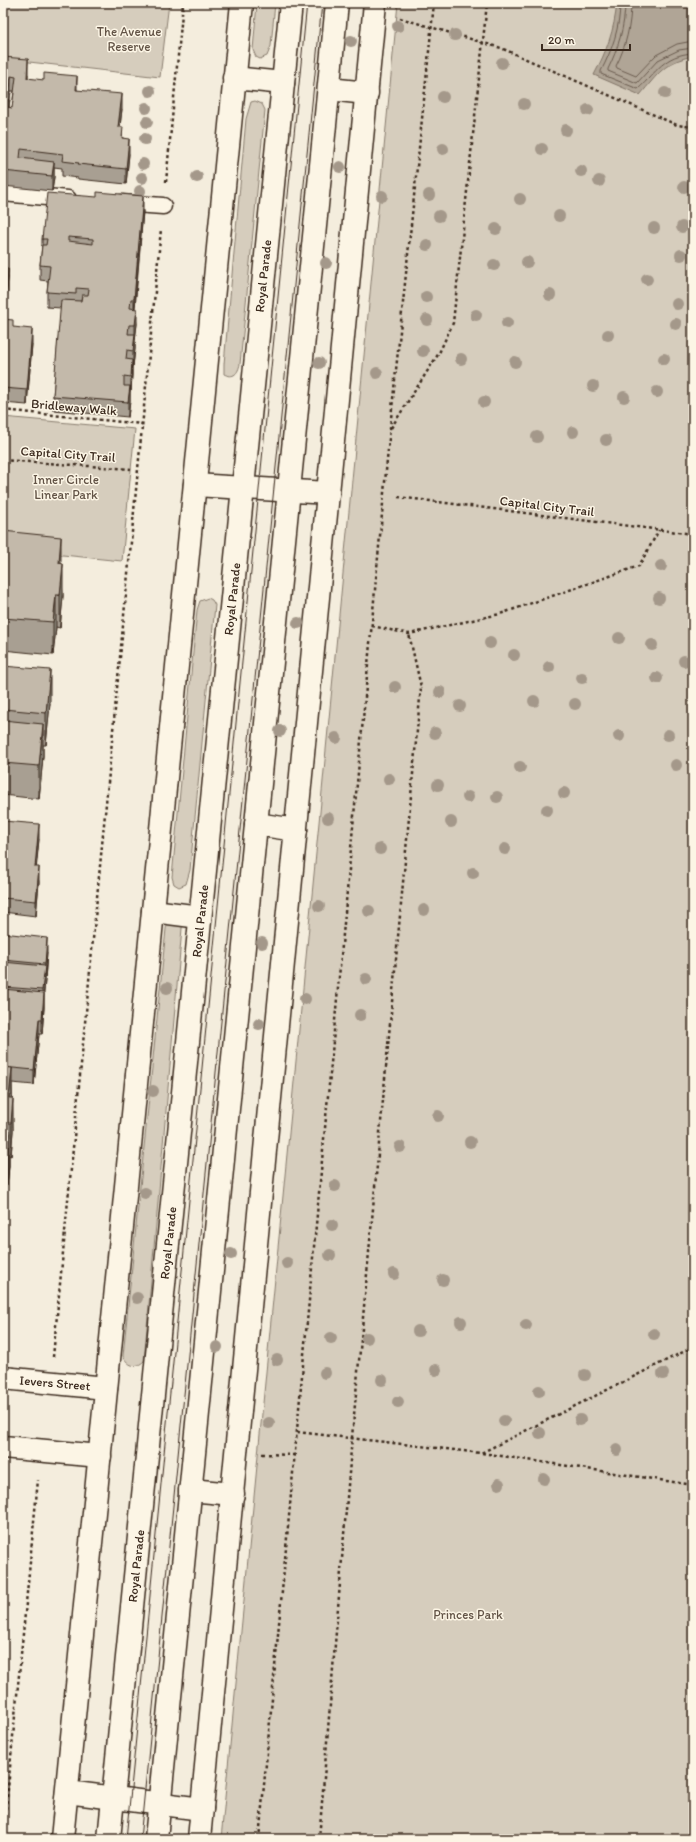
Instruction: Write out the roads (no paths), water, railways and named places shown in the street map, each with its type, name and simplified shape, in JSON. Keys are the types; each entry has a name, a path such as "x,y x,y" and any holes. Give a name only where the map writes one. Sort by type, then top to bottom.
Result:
{"main road":[{"path":"62,1839 242,3"},
{"name":"Royal Parade","path":"109,1839 291,3"},
{"path":"156,1839 337,3"},
{"path":"199,1839 375,7"},
{"path":"234,78 282,84"},
{"path":"329,89 367,93"},
{"path":"195,485 328,493"},
{"path":"256,824 296,830"},
{"path":"153,911 200,918"},
{"name":"Ievers Street","path":"3,1378 106,1388"},
{"path":"3,1447 100,1456"},
{"path":"190,1490 233,1494"},
{"path":"67,1792 202,1810"}],"lane":[{"path":"3,193 79,200"},
{"path":"102,202 163,206"}],"water":[{"path":"617,3 693,3 693,56 668,65 657,75 640,95 594,75 609,40 614,23"}],"tram line":[{"path":"126,1839 307,3"},
{"path":"140,1839 322,3"}],"park label":[{"name":"The Avenue Reserve","path":"129,38"},
{"name":"Inner Circle Linear Park","path":"66,486"},
{"name":"Princes Park","path":"468,1614"}]}
